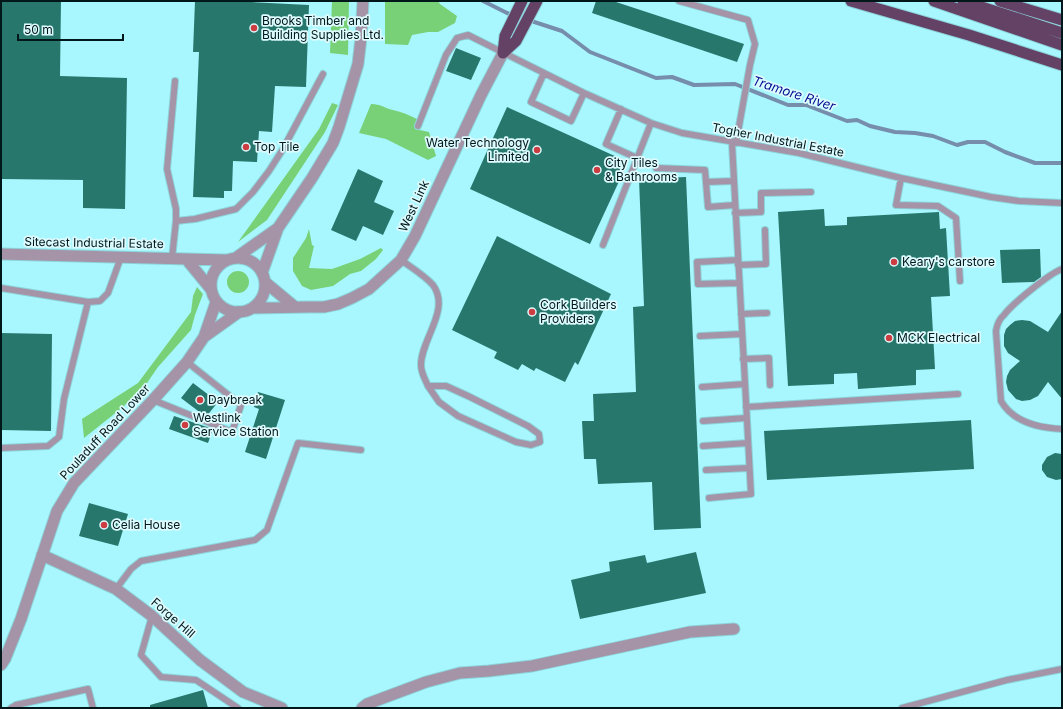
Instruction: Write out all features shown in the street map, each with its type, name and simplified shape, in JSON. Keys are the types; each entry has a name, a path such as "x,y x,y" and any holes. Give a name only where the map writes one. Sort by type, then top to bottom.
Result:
{"highway":[{"path":"503,53 505,36 522,1"},
{"path":"503,53 516,41 537,1"},
{"path":"851,1 969,35 1062,65"},
{"path":"934,1 1062,45"},
{"path":"963,1 1062,33"},
{"path":"1000,1 1062,20"}],"street":[{"path":"252,308 262,297 265,289 264,278 278,228 312,178 333,143 340,127 358,64 363,1"},
{"name":"West Link","path":"252,308 324,307 338,304 352,298 377,283 401,260 415,236 503,53"},
{"path":"237,257 278,228"},
{"name":"Sitecast Industrial Estate","path":"1,254 225,260"},
{"path":"239,312 230,311 223,308 212,296 210,288 210,280 218,265 225,260 237,257 252,261 258,266 264,278 295,307"},
{"path":"187,260 210,288"},
{"name":"Pouladuff Road Lower","path":"2,660 21,620 58,511 74,483 187,362 204,337 216,302"},
{"name":"Pouladuff Road Lower","path":"204,337 239,312 252,308"},
{"name":"Forge Hill","path":"42,555 116,589 152,616 200,660 243,692 282,708"},
{"path":"362,708 367,704 426,682 460,673 532,666 690,632 734,629"}],"lane":[{"path":"679,1 748,20 755,44 748,70 734,143 735,213 744,359 750,494 709,498"},
{"name":"Togher Industrial Estate","path":"418,126 446,55 457,38 468,35 584,93 651,123 682,133 799,153 901,178 991,197 1019,201 1062,203"},
{"path":"544,73 530,102 571,121 584,93"},
{"path":"176,221 195,219 236,209 257,186 280,154 323,74"},
{"path":"172,258 176,209 167,169 174,81"},
{"path":"621,109 606,144 637,158"},
{"path":"603,246 651,123"},
{"path":"656,168 705,170 708,207 735,204"},
{"path":"901,178 896,204 938,206 956,218 960,281"},
{"path":"706,182 734,181"},
{"path":"735,213 761,212 761,193 811,192"},
{"path":"739,283 698,284 697,262 766,264 765,230"},
{"path":"1,288 88,302 100,301 108,293 121,257"},
{"path":"401,260 428,280 433,286 439,299 436,317 422,358 421,366 422,374 428,386 438,402 458,416 516,442 531,445 540,442 539,434 528,426 468,396 446,386 428,386"},
{"path":"1062,269 1051,275 1011,307 1002,316 997,325 996,331 1001,401 1005,408 1013,416 1023,422 1055,429 1062,429"},
{"path":"1,448 48,446 59,437 64,399 88,302"},
{"path":"741,314 767,313"},
{"path":"700,336 742,334"},
{"path":"744,359 769,358 770,385"},
{"path":"153,400 232,432 241,405 187,362"},
{"path":"702,387 745,384"},
{"path":"746,407 958,394"},
{"path":"703,421 746,418"},
{"path":"116,589 131,568 141,561 255,540 267,530 298,443 361,450"},
{"path":"703,446 748,443"},
{"path":"706,470 749,468"},
{"path":"152,616 141,655 161,677 196,680 238,708"},
{"path":"902,708 1007,680 1062,669"},
{"path":"11,708 16,705 88,689 93,708"}],"green space":[{"path":"332,1 349,1 348,55 330,53"},
{"path":"385,1 438,1 457,16 455,23 438,32 412,35 408,45 385,44"},
{"path":"332,103 338,105 325,132 267,220 238,242 319,129"},
{"path":"371,104 417,119 415,129 429,132 436,156 428,160 386,139 359,133"},
{"path":"309,229 312,245 314,246 309,268 332,269 360,259 381,248 383,250 376,259 361,271 350,274 333,286 311,290 302,286 293,271 293,258 306,238"},
{"path":"238,271 246,274 249,282 246,290 238,293 230,290 227,282 230,274"},
{"path":"197,287 203,294 191,330 158,367 147,383 123,407 84,438 82,419 138,383 191,312 193,296"}],"building":[{"path":"1,1 61,1 60,76 127,78 125,209 83,208 83,180 1,179"},
{"path":"195,1 231,1 309,5 306,87 275,86 272,132 259,131 257,162 233,161 232,191 224,191 224,198 193,197 199,52 193,52"},
{"path":"596,1 613,1 744,44 737,62 592,13"},
{"path":"456,48 481,58 471,80 446,71"},
{"path":"507,107 628,162 590,244 470,189"},
{"path":"358,169 383,181 374,202 394,211 383,235 363,226 356,241 331,230"},
{"path":"686,177 701,528 654,530 652,482 598,484 596,459 584,459 582,421 594,421 593,394 636,392 633,307 644,306 639,179"},
{"path":"824,209 825,226 847,225 847,217 939,212 940,229 946,228 950,296 931,297 935,369 916,370 916,385 858,389 857,373 834,374 834,384 788,386 778,212"},
{"name":"Cork Builders Providers","path":"497,236 611,294 578,365 575,362 565,382 536,368 534,371 522,364 518,370 494,358 497,352 452,330"},
{"path":"1040,249 1041,277 1034,282 1002,283 1000,250"},
{"path":"1062,311 1062,399 1048,382 1038,396 1030,400 1022,401 1016,399 1008,390 1006,382 1010,370 1020,361 1008,353 1004,346 1004,335 1006,329 1015,321 1022,320 1030,321 1048,332"},
{"path":"1,333 52,334 51,431 1,430"},
{"path":"193,383 218,402 206,417 181,398"},
{"path":"258,392 285,400 266,459 245,452 259,409 254,407"},
{"path":"174,416 213,429 208,443 169,429"},
{"path":"971,420 974,469 767,480 764,431"},
{"path":"1055,453 1062,454 1062,479 1056,480 1047,477 1042,470 1042,465 1047,457"},
{"name":"Celia House","path":"89,503 128,514 118,546 79,536"},
{"path":"696,552 706,593 580,619 571,580 610,571 609,562 645,555 647,563"},
{"path":"203,690 208,708 150,708 150,705"}],"waterway":[{"name":"Tramore River","path":"483,1 507,13 562,31 590,52 656,78 672,77 694,85 735,84 788,105 806,105 847,121 857,120 870,126 895,132 933,136 957,145 968,142 985,142 1005,152 1035,163 1062,163"}],"place":[{"name":"Brooks Timber and Building Supplies Ltd.","path":"254,28"},
{"name":"Top Tile","path":"246,147"},
{"name":"Water Technology Limited","path":"537,150"},
{"name":"City Tiles & Bathrooms","path":"597,170"},
{"name":"Keary's carstore","path":"894,262"},
{"name":"Cork Builders Providers","path":"532,312"},
{"name":"MCK Electrical","path":"889,338"},
{"name":"Daybreak","path":"200,400"},
{"name":"Westlink Service Station","path":"185,425"},
{"name":"Celia House","path":"104,525"}]}
